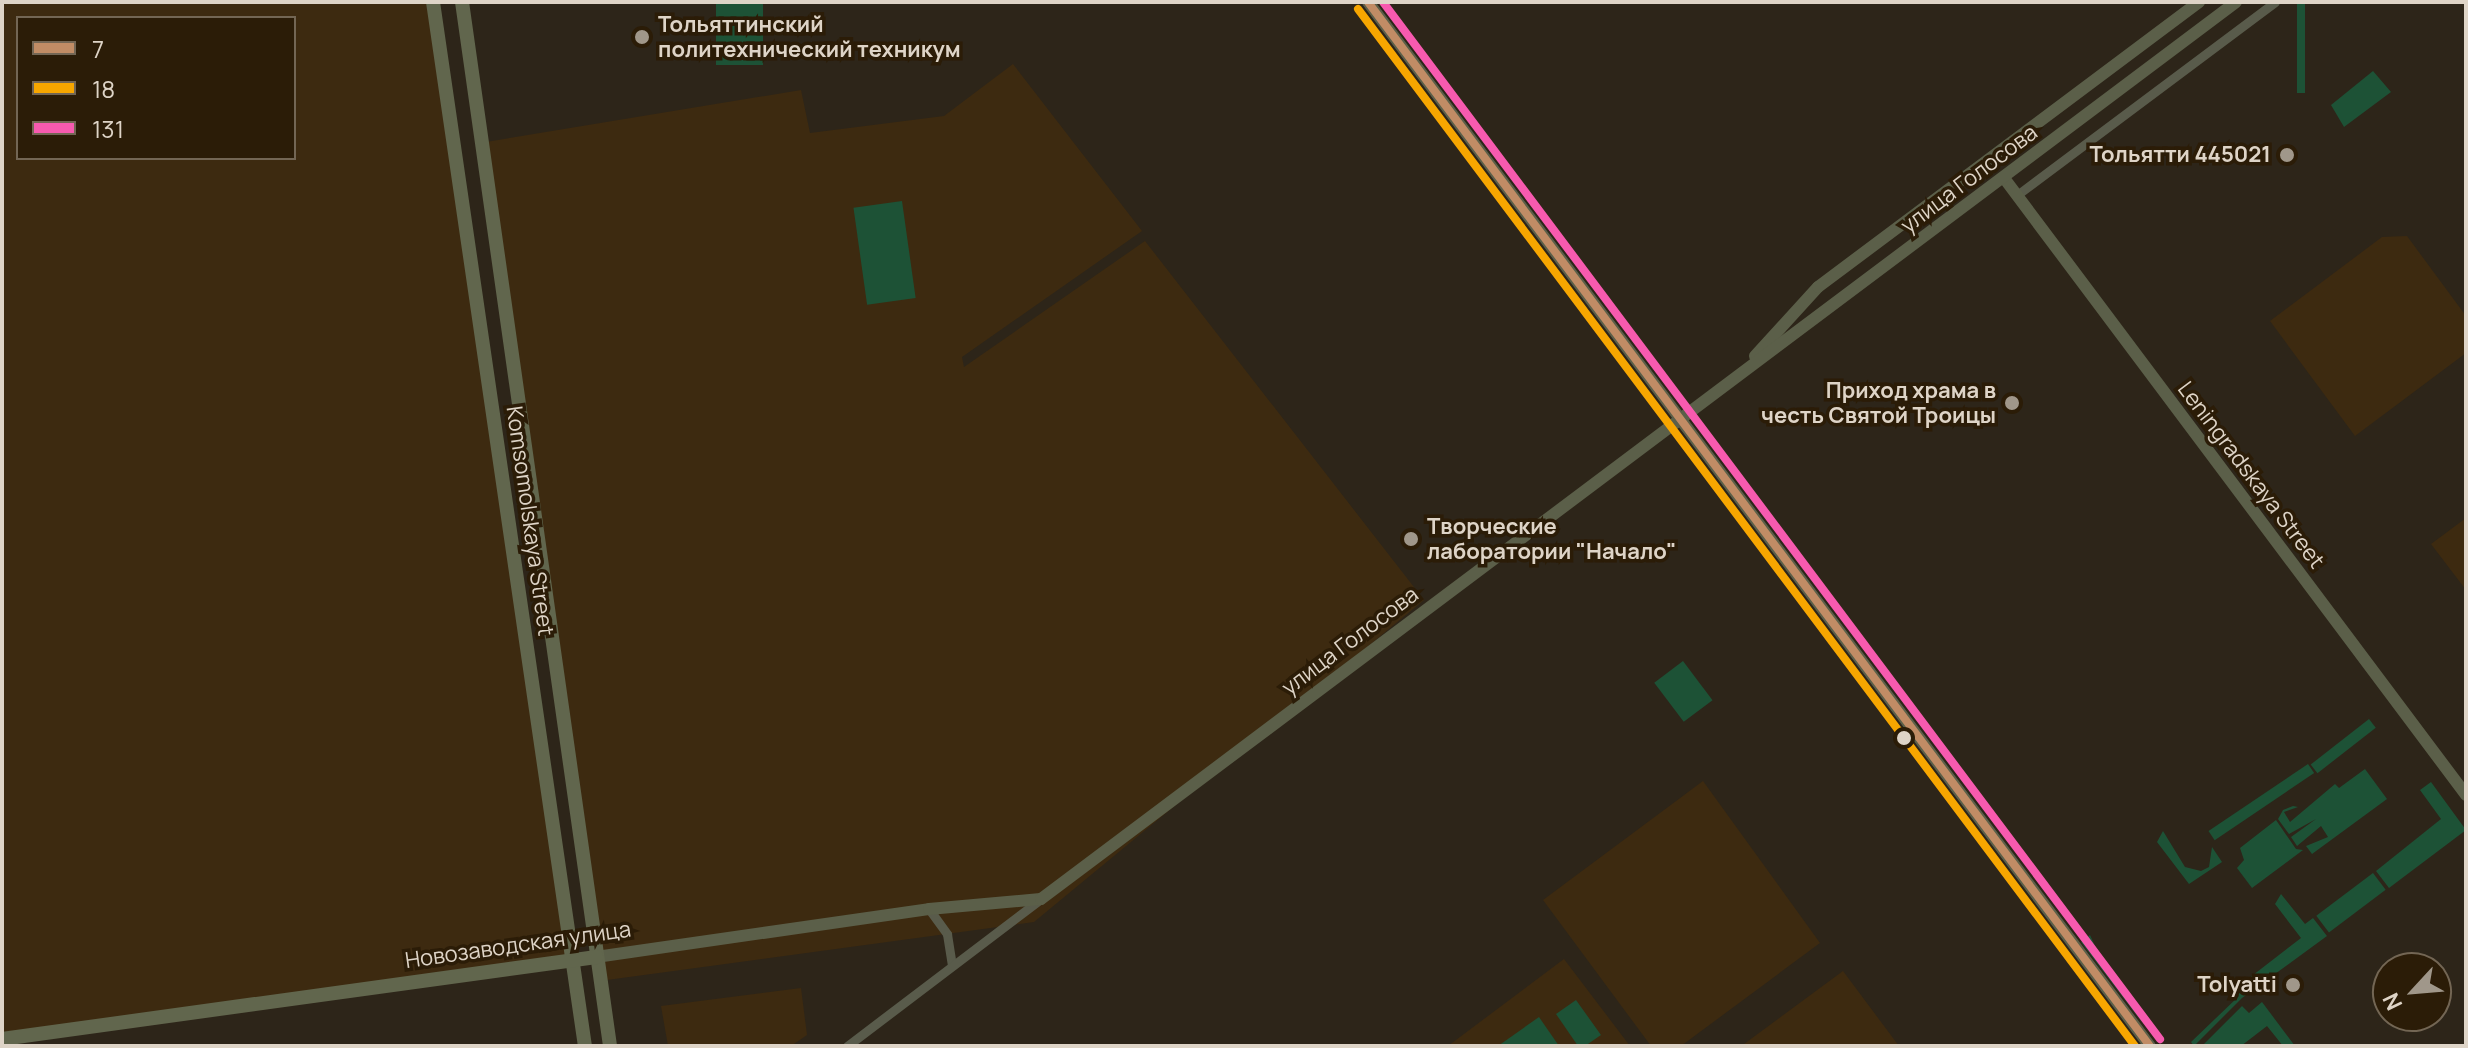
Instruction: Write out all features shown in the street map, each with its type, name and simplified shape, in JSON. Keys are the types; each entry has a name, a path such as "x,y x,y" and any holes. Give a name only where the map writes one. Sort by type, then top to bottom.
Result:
{"main road":[{"name":"Komsomolskaya Street","path":"433,2 585,1046"},
{"name":"Komsomolskaya Street","path":"462,2 610,1046"},
{"path":"1368,2 2150,1046"},
{"name":"улица Голосова","path":"1723,386 1818,287 2199,2"},
{"name":"улица Голосова","path":"1041,899 2236,2"},
{"path":"2082,89 2096,96 2095,110"},
{"name":"Leningradskaya Street","path":"2004,178 2466,795"},
{"path":"1818,287 1818,297 1832,306"},
{"path":"491,407 519,403"},
{"path":"522,618 548,614"},
{"name":"Новозаводская улица","path":"2,1039 50,1039 929,909 1041,899"}],"street":[{"path":"2017,195 2275,2"},
{"path":"847,1046 1041,899"},
{"path":"929,909 947,934 952,964"}],"shaded area":[{"path":"2,2 430,2 572,960 2,1039"},
{"path":"1013,64 1142,231 962,357 964,367 1145,241 1424,600 1034,922 607,980 486,142 801,90 810,133 944,116"},
{"path":"2407,236 2466,316 2466,353 2355,436 2270,321 2382,237"},
{"path":"2466,518 2466,590 2431,544"},
{"path":"1703,781 1820,943 1681,1046 1651,1046 1543,900"},
{"path":"1564,959 1630,1046 1448,1046"},
{"path":"1843,971 1899,1046 1744,1044"},
{"path":"801,988 807,1035 791,1046 668,1046 661,1006"}],"green space":[{"path":"716,2 763,2 763,65 716,65"},
{"path":"2297,2 2305,2 2305,93 2297,93"},
{"path":"2373,71 2391,92 2344,127 2331,105"},
{"path":"902,201 916,298 867,305 853,208"},
{"path":"1683,661 1712,700 1684,722 1654,683"},
{"path":"2369,719 2376,728 2317,773 2311,765"},
{"path":"2308,764 2314,773 2215,840 2209,831"},
{"path":"2365,769 2387,799 2312,854 2306,846 2328,837 2321,826 2297,846 2291,837 2316,819 2289,834 2278,819 2283,810 2298,807 2284,812 2290,822 2335,784 2339,788"},
{"path":"2431,782 2466,830 2389,888 2376,871 2441,819 2420,790"},
{"path":"2276,820 2296,849 2303,850 2252,888 2237,868 2244,860 2240,848"},
{"path":"2163,831 2185,867 2201,871 2209,867 2212,847 2222,862 2189,884 2157,842"},
{"path":"2373,873 2386,890 2329,933 2316,916"},
{"path":"2281,894 2305,924 2313,918 2327,936 2242,998 2194,1046 2191,1042 2239,996 2231,984 2240,978 2244,982 2301,938 2275,904"},
{"path":"2090,935 2106,970 2144,1025 2081,942"},
{"path":"1576,1000 1601,1035 1585,1046 1578,1046 1556,1014"},
{"path":"2262,1002 2295,1046 2283,1046 2267,1026 2241,1046 2202,1046 2242,1006 2249,1013"},
{"path":"1539,1017 1559,1046 1498,1046"}],"transit line":[{"name":"7","path":"1368,2 2150,1046"},
{"name":"131","path":"1383,2 2160,1039"},
{"name":"18","path":"1358,9 2135,1046"}],"place":[{"name":"Тольяттинский политехнический техникум","path":"642,37"},
{"name":"Тольятти 445021","path":"2287,155"},
{"name":"Приход храма в честь Святой Троицы","path":"2012,403"},
{"name":"Творческие лаборатории \"Начало\"","path":"1411,539"},
{"name":"Tolyatti","path":"2293,985"}]}
